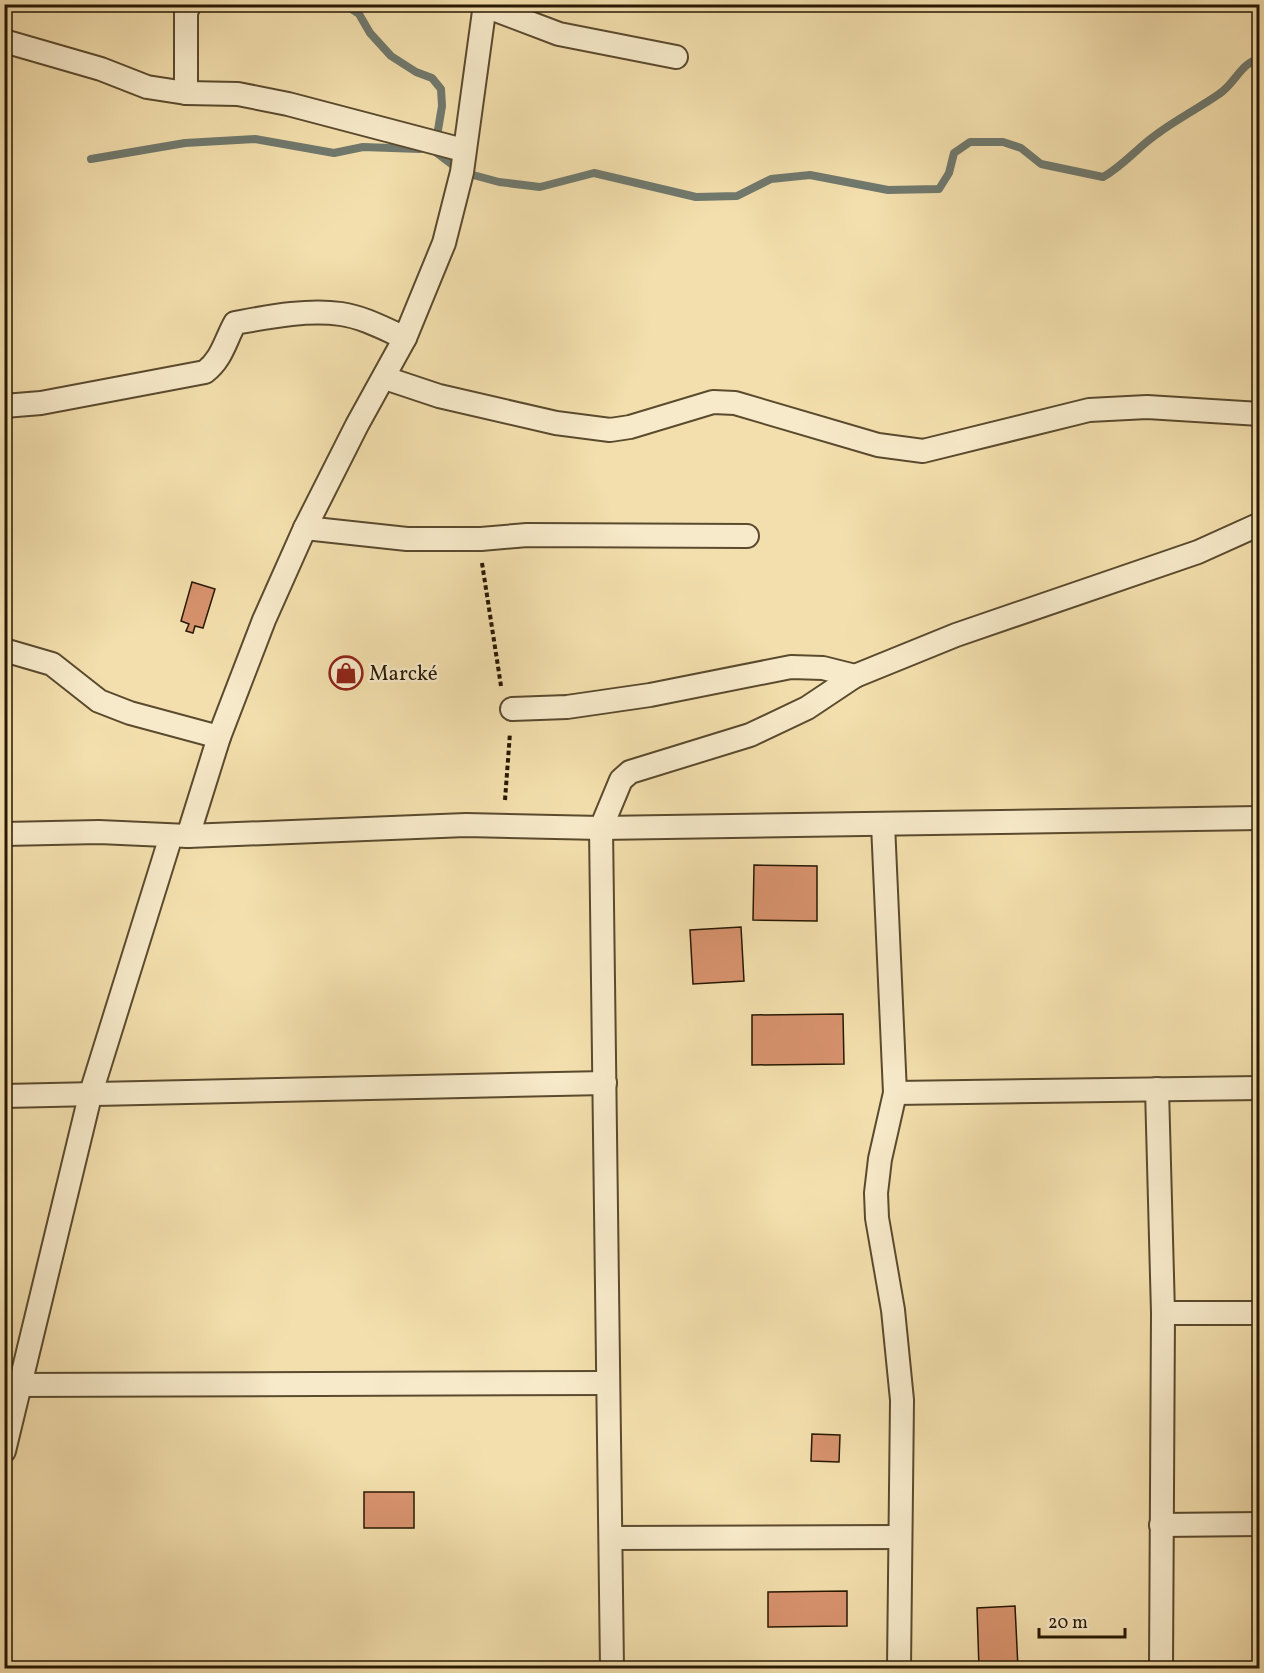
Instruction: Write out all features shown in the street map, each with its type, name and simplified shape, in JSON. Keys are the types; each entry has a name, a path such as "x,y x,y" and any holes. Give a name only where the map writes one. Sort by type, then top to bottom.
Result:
{"street":[{"path":"186,93 186,12 190,4"},
{"path":"4,1451 12,1385 90,1096 179,836 264,620 305,528 357,425 385,378 405,338 444,243 462,172 463,150 485,5 559,34 613,47 676,57"},
{"path":"4,40 101,69 147,87 186,93 238,94 288,104 463,150"},
{"path":"4,406 41,403 205,372 219,361 224,343 235,323 256,319 315,313 341,314 369,321 405,338"},
{"path":"385,378 439,396 556,423 610,430 630,428 713,402 735,403 878,445 908,451 923,451 1089,410 1147,407 1260,414"},
{"path":"612,1668 606,1383 601,828 621,780 630,772 750,735 807,708 855,676 956,635 1198,552 1260,524"},
{"path":"305,528 407,539 481,539 527,535 747,536"},
{"path":"4,650 52,664 99,701 130,713 219,737"},
{"path":"512,710 567,706 650,695 791,667 823,668 855,676"},
{"path":"4,834 99,832 179,836 503,825 601,828 1260,818"},
{"path":"884,824 895,1093 880,1159 876,1193 877,1218 893,1310 902,1400 899,1668"},
{"path":"4,1096 90,1096 605,1083"},
{"path":"895,1093 1260,1088"},
{"path":"1157,1089 1163,1313 1161,1668"},
{"path":"1163,1313 1260,1313"},
{"path":"12,1385 606,1383"},
{"path":"1161,1525 1260,1524"},
{"path":"611,1538 899,1537"}],"path":[{"path":"481,539 482,568 489,593 499,678 503,694 512,710 503,825"}],"building":[{"path":"192,582 215,589 203,628 195,626 193,633 186,631 189,624 181,621"},
{"path":"754,865 817,866 817,921 753,920"},
{"path":"741,927 744,981 693,984 690,930"},
{"path":"843,1014 844,1064 752,1065 752,1015"},
{"path":"812,1434 840,1435 839,1462 811,1461"},
{"path":"364,1492 414,1492 414,1528 364,1528"},
{"path":"847,1591 847,1626 768,1627 768,1592"},
{"path":"1015,1606 1018,1668 979,1668 977,1608"}],"waterway":[{"path":"344,4 359,14 370,33 391,56 416,72 432,78 441,89 442,106 436,142"},
{"path":"433,150 462,172 499,182 540,187 594,173 696,197 737,196 771,179 810,175 888,190 939,189 949,173 954,153 970,142 1003,142 1021,148 1041,164 1103,177 1150,139 1225,90 1248,64 1260,59"},
{"path":"91,159 185,143 255,139 334,153 363,147 420,149"}],"place":[{"name":"Marcké","path":"346,673"}]}
